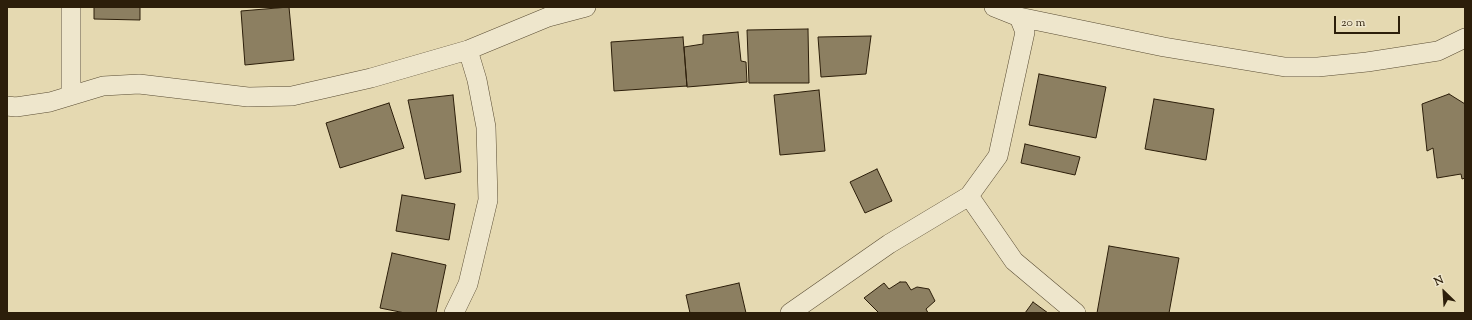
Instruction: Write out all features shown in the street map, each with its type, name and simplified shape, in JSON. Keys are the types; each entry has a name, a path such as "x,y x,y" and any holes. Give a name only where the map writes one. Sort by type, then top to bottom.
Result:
{"street":[{"path":"71,7 71,96"},
{"path":"7,106 50,102 103,86 139,84 248,97 292,96 371,78 468,50 548,17 586,7"},
{"path":"994,7 1019,17 1164,47 1285,67 1318,67 1367,62 1438,51 1465,38"},
{"path":"790,313 889,244 969,196 998,156 1025,32 1019,17"},
{"path":"454,313 468,284 488,200 486,127 477,80 468,50"},
{"path":"969,196 1014,261 1076,313"}],"building":[{"path":"94,7 140,7 140,20 94,19"},
{"path":"289,7 294,60 245,65 241,11"},
{"path":"808,29 809,83 749,83 747,30"},
{"path":"738,32 741,61 746,62 747,82 687,87 684,47 703,44 703,35"},
{"path":"871,36 866,74 821,77 818,37"},
{"path":"683,37 687,86 614,91 611,42"},
{"path":"1039,74 1106,87 1096,138 1029,125"},
{"path":"819,90 825,151 780,155 774,95"},
{"path":"1449,94 1465,104 1465,178 1462,179 1461,174 1437,178 1433,148 1427,151 1422,104"},
{"path":"453,95 461,172 425,179 408,100"},
{"path":"1154,99 1214,109 1206,160 1145,149"},
{"path":"389,103 404,148 340,168 326,123"},
{"path":"1025,144 1080,157 1075,175 1021,163"},
{"path":"877,169 892,201 865,213 850,182"},
{"path":"402,195 455,204 449,240 396,231"},
{"path":"1109,246 1179,258 1169,313 1097,313"},
{"path":"392,253 446,265 436,313 405,313 380,308"},
{"path":"900,282 906,282 911,290 917,287 929,289 935,301 926,309 928,313 879,313 864,298 884,283 889,289"},
{"path":"739,283 746,313 690,313 686,295"},
{"path":"1033,302 1048,313 1025,313"}]}
